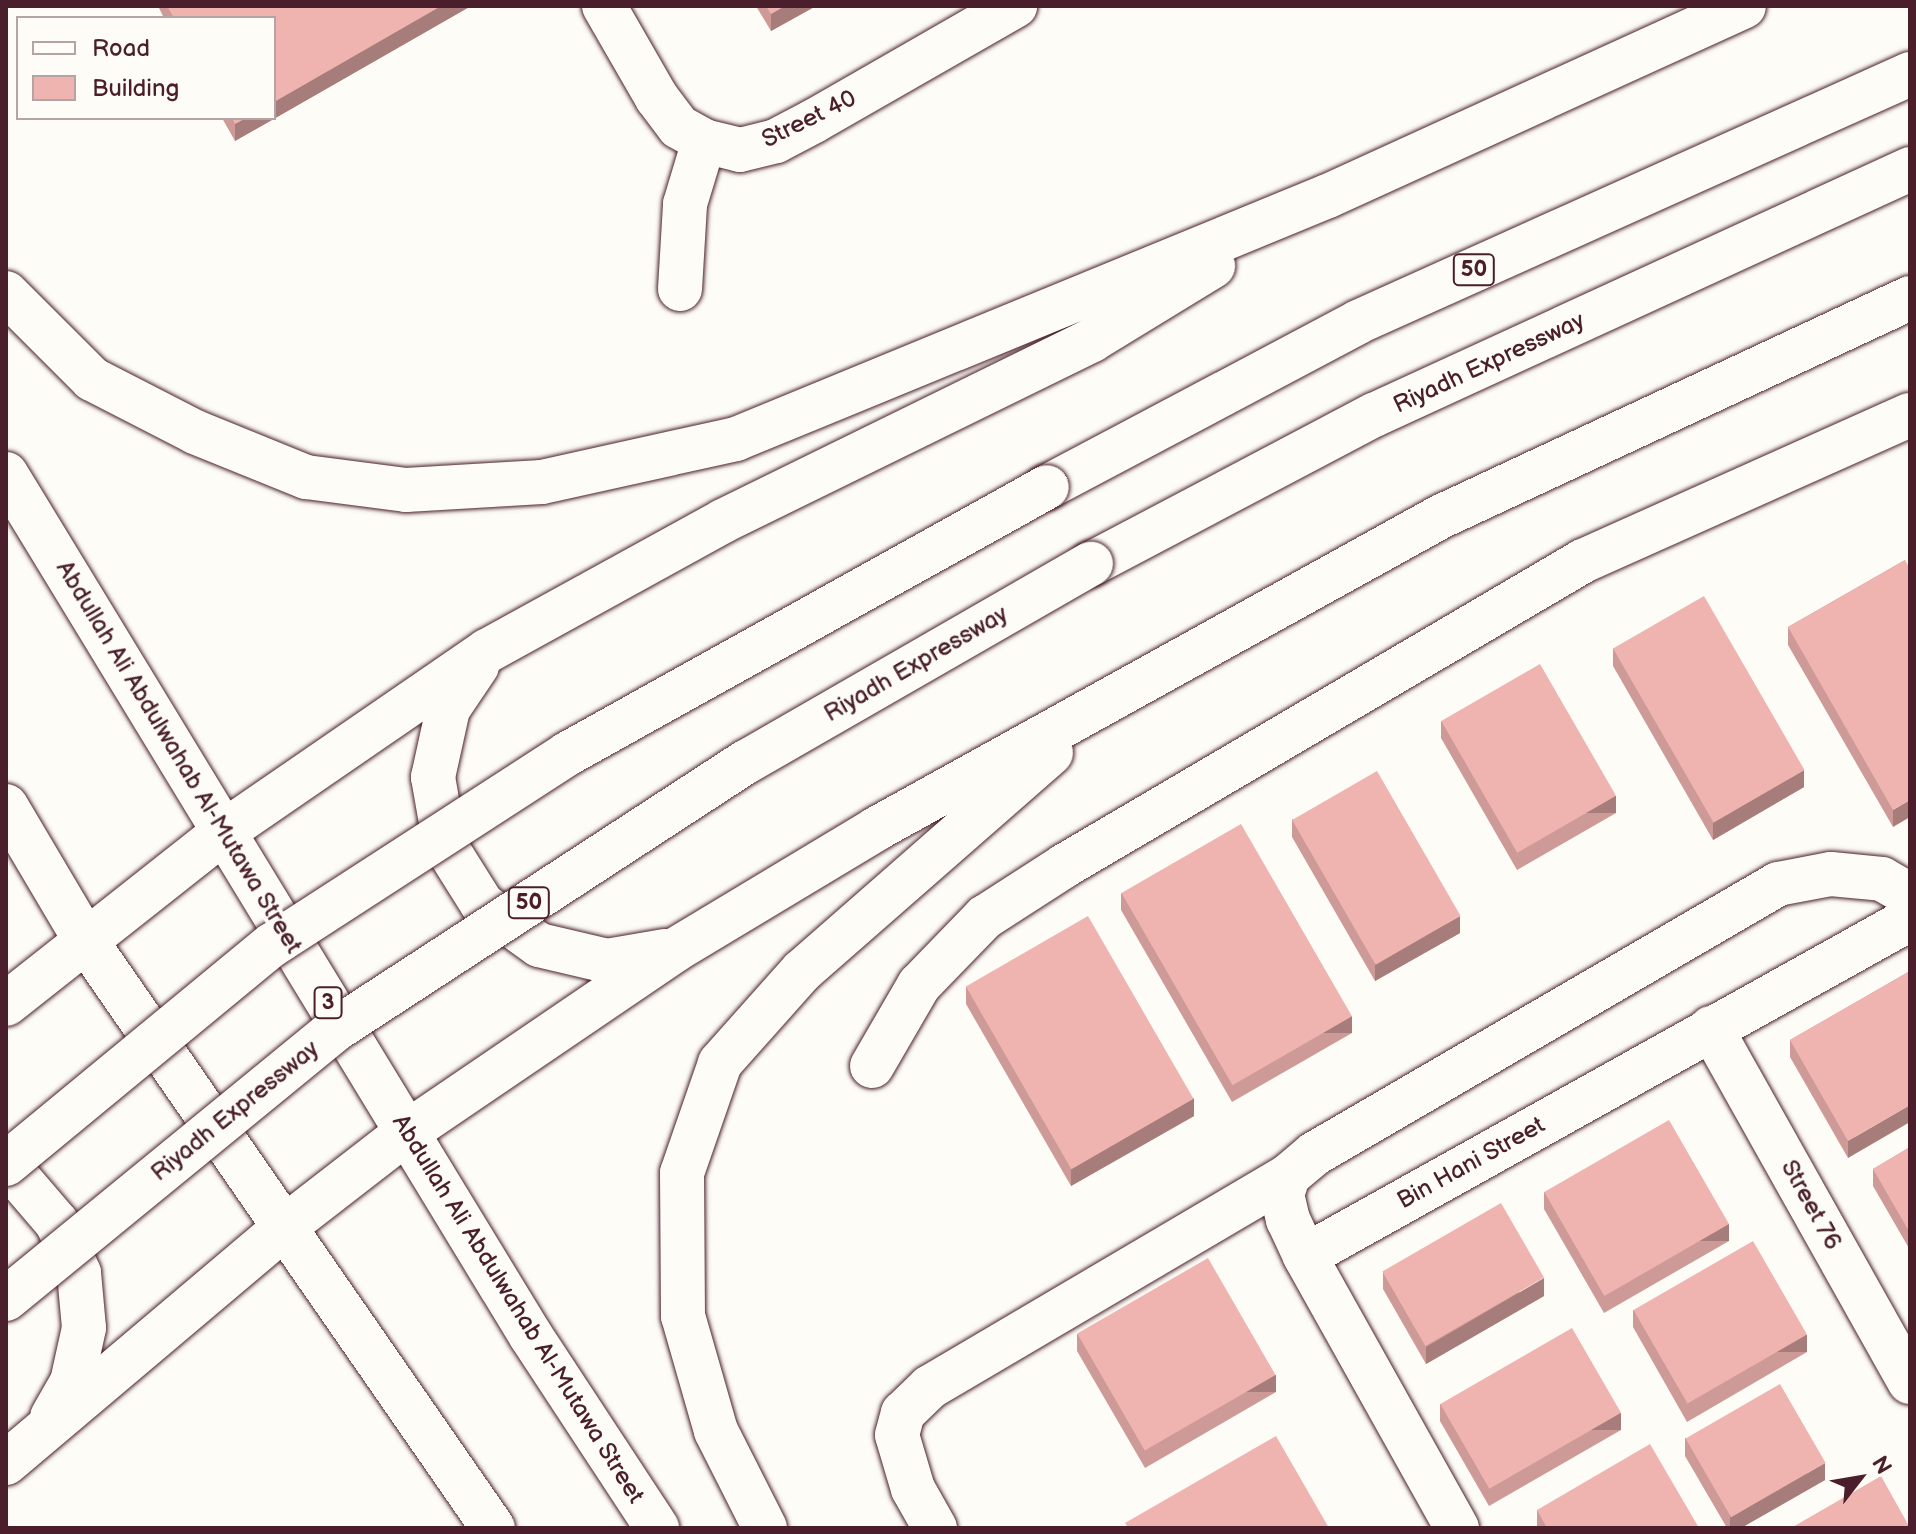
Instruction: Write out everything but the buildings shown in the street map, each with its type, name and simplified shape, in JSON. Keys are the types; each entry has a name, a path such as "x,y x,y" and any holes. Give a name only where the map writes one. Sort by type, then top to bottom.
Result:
{"main road":[{"name":"Street 40","path":"604,6 657,98 679,127 704,141 740,150 776,141 1015,6"},
{"path":"6,293 92,379 195,432 306,477 406,490 542,482 736,439 1328,196 1744,6"},
{"name":"50","path":"6,1164 272,945 567,754 1047,487 1358,322 1910,74"},
{"path":"680,289 685,204 704,141"},
{"name":"Riyadh Expressway","path":"6,1299 336,1029 746,762 1091,564 1374,415 1910,169"},
{"path":"6,1004 84,938 225,831 487,651 723,521 1092,340 1328,196"},
{"path":"6,1463 286,1226 406,1133 675,950 876,829 1440,517 1910,298"},
{"path":"872,1066 919,985 985,917 1064,866 1583,561 1910,415"},
{"name":"Abdullah Ali Abdulwahab Al-Mutawa Street","path":"6,474 531,1336 657,1528"},
{"path":"487,651 448,709 433,777 445,845 452,857 482,904 539,945 607,961 675,950"},
{"path":"765,1528 716,1431 683,1316 682,1173 720,1063 802,971 1114,698"},
{"path":"6,806 84,938 493,1528"},
{"path":"935,1528 913,1489 897,1435 903,1413 930,1387 1288,1176 1314,1154 1778,884 1831,874 1882,879 1910,895"},
{"name":"Bin Hani Street","path":"1305,1256 1910,919"},
{"name":"Street 76","path":"1711,1028 1910,1382"},
{"path":"6,1171 21,1181 57,1223 79,1273 84,1328 72,1382 44,1430"},
{"path":"1288,1176 1282,1195 1288,1220 1305,1256 1457,1528"}]}
